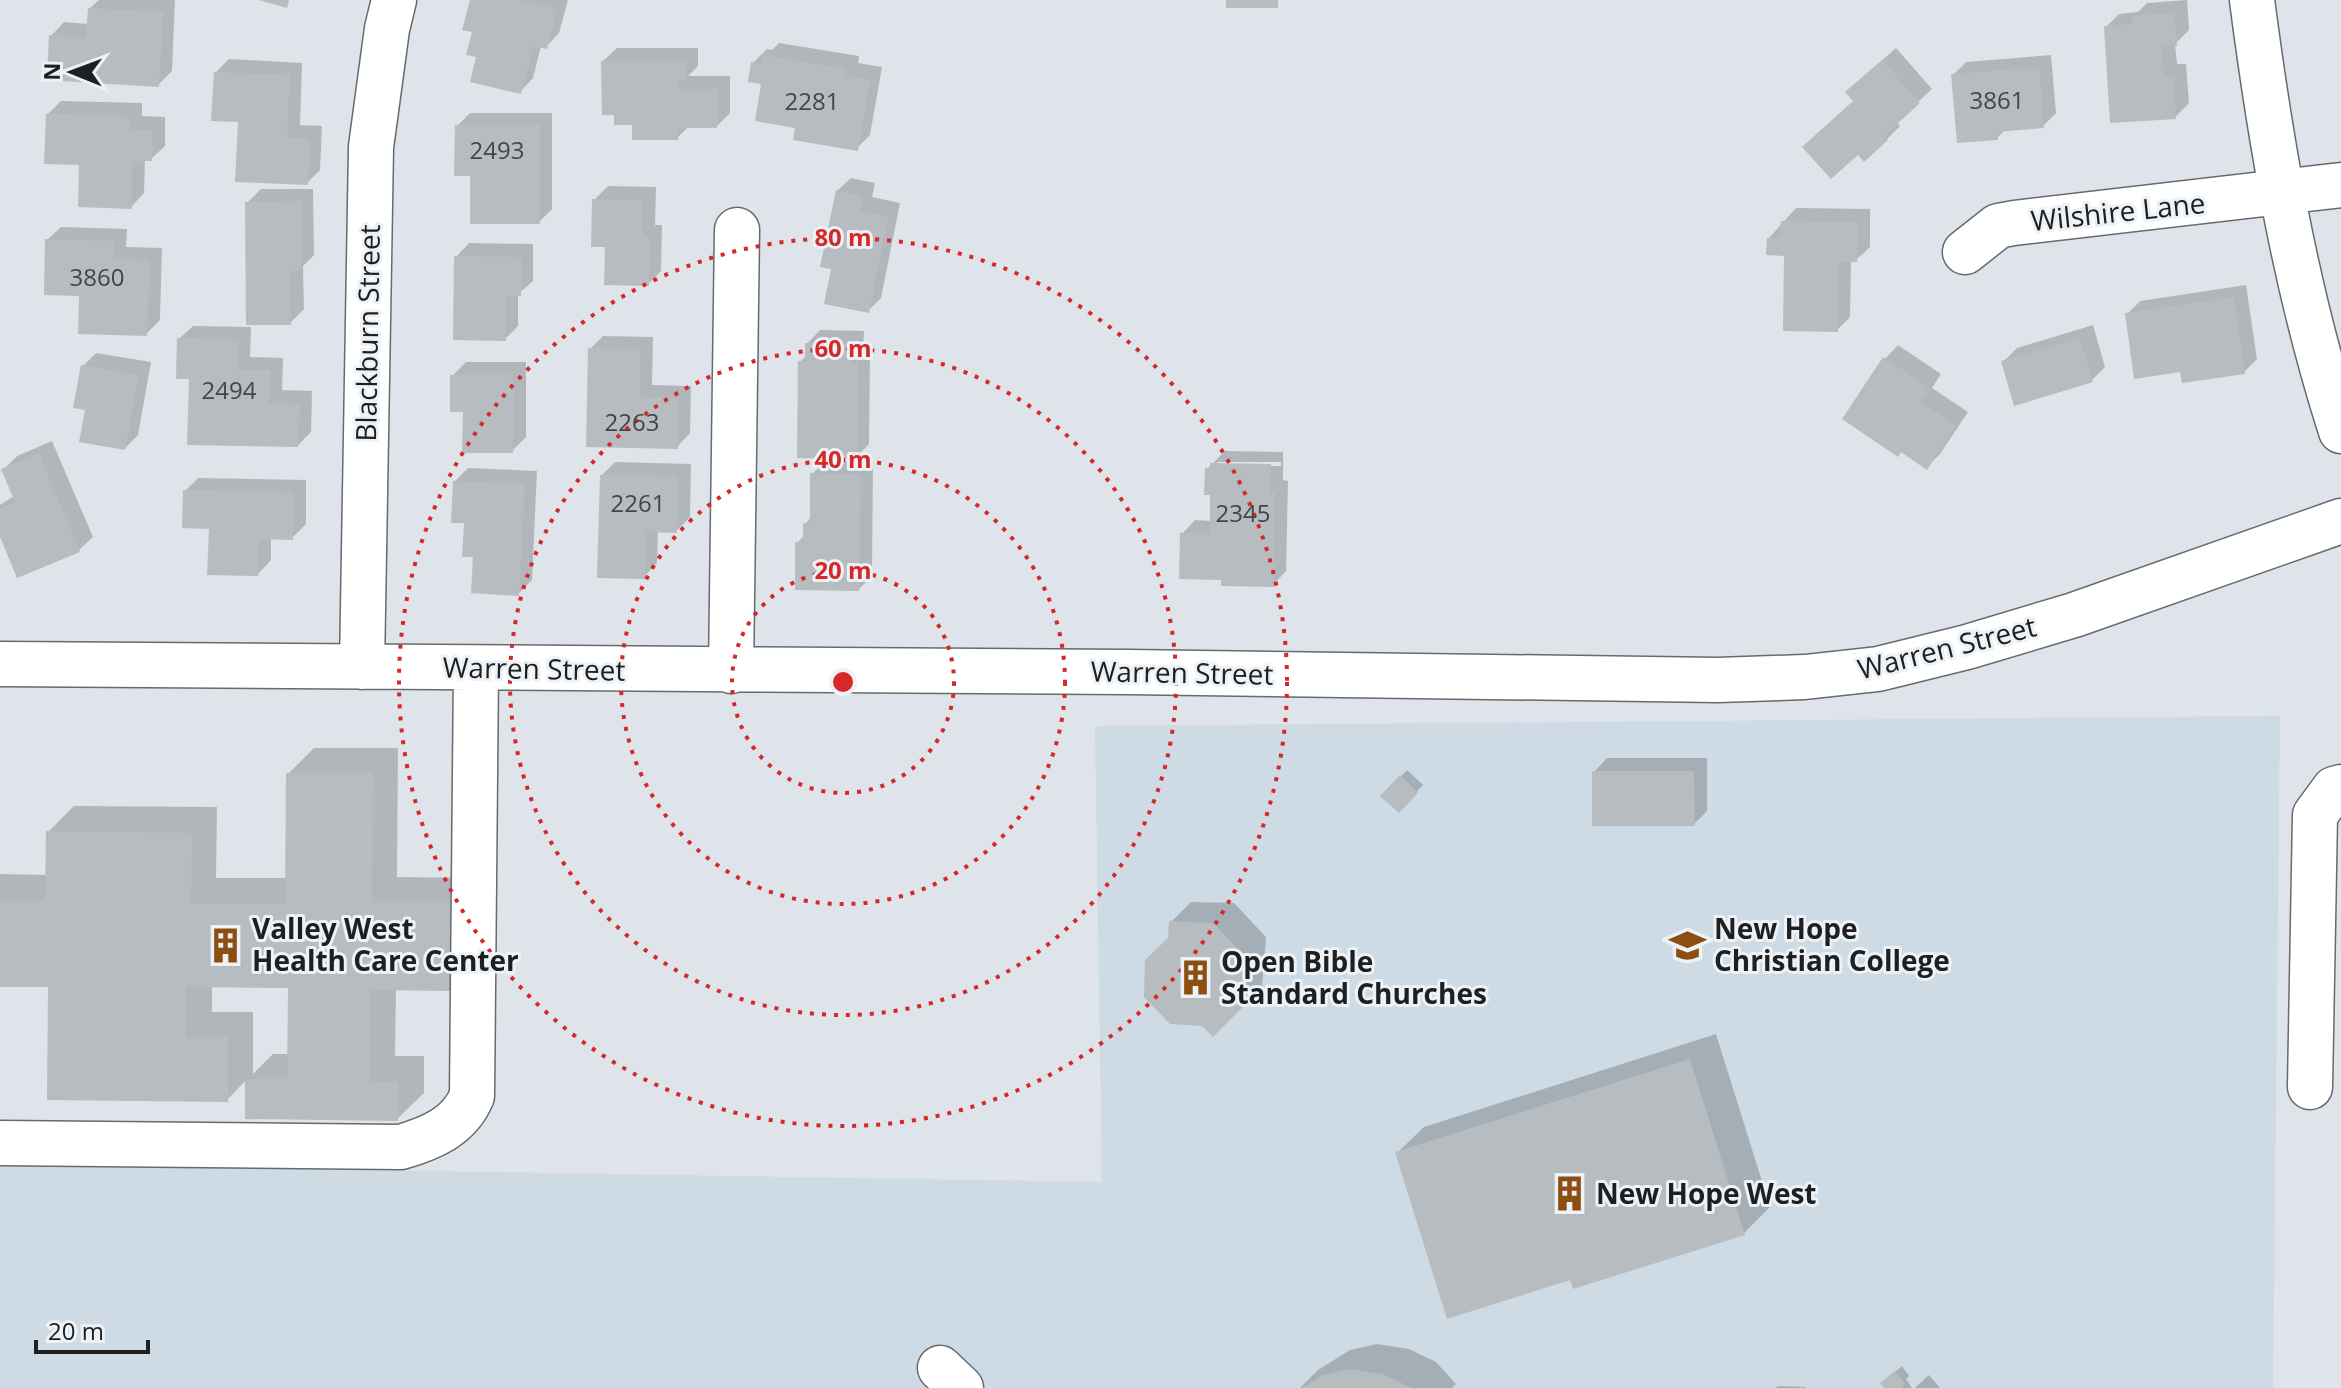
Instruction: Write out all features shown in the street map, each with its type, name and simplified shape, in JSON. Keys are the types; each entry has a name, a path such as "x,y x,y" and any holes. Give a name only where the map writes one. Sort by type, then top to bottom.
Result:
{"street":[{"name":"Blackburn Street","path":"362,667 371,147 387,29 394,0"},
{"path":"2252,0 2281,194 2308,313 2341,431"},
{"name":"Wilshire Lane","path":"1965,252 1998,226 2014,223 2341,185"},
{"path":"731,671 737,230"},
{"name":"Warren Street","path":"0,664 1128,672 1711,680 1805,677 1878,669 1967,647 2074,615 2341,521"},
{"path":"0,1143 401,1147 429,1138 457,1121 472,1096 476,668"},
{"path":"2310,1087 2315,815 2334,789 2341,787"}],"shaded area":[{"name":"New Hope Christian College","path":"2280,716 2273,1388 0,1388 0,1164 1102,1182 1095,726"}],"building":[{"path":"259,0 289,0 287,8"},
{"path":"470,0 520,0 557,9 547,49 533,46 521,94 470,82 476,57 466,55 472,32 462,30"},
{"path":"1226,0 1278,0 1278,8 1226,8"},
{"path":"88,8 163,12 159,87 47,80 49,35 86,37"},
{"path":"2174,13 2177,46 2162,46 2164,77 2174,76 2176,119 2110,123 2104,26 2132,24 2132,16"},
{"path":"764,55 846,69 846,76 870,80 858,151 793,140 795,128 755,121 761,84 748,82 751,62 762,64"},
{"path":"1882,60 1920,103 1884,136 1888,140 1864,162 1858,155 1831,179 1802,147 1853,101 1845,92"},
{"path":"601,61 686,61 686,81 678,81 677,89 718,89 717,128 678,128 678,140 632,140 632,125 614,125 614,115 602,115"},
{"path":"2039,67 2044,128 1998,132 1998,140 1957,143 1951,74"},
{"path":"214,72 290,75 287,137 310,139 308,185 235,182 238,122 211,121"},
{"path":"46,114 129,116 129,129 153,130 152,161 132,161 132,209 78,207 79,165 44,164"},
{"path":"455,125 540,125 540,224 470,224 470,176 454,176"},
{"path":"836,190 863,196 860,210 888,216 869,313 824,304 831,269 820,267"},
{"path":"592,199 643,200 643,237 650,237 649,286 604,285 605,247 591,247"},
{"path":"301,201 301,271 290,271 291,325 246,325 245,202"},
{"path":"1781,221 1858,222 1857,262 1839,262 1838,332 1783,331 1784,256 1766,255 1767,238 1780,238"},
{"path":"45,239 114,241 114,259 150,260 147,336 78,334 79,296 44,295"},
{"path":"454,256 521,257 521,296 506,296 506,341 453,340"},
{"path":"2234,297 2245,374 2182,383 2180,372 2134,379 2125,313"},
{"path":"177,338 239,340 237,370 271,370 269,403 300,404 298,447 187,445 189,379 176,379"},
{"path":"2080,338 2093,382 2014,406 2001,361"},
{"path":"805,343 851,344 851,363 858,363 857,459 797,458 798,361 805,361"},
{"path":"588,348 641,349 640,397 679,398 678,449 586,447"},
{"path":"1883,357 1929,388 1921,402 1956,426 1927,470 1901,452 1898,457 1842,419"},
{"path":"81,365 139,375 125,450 79,442 85,410 73,408"},
{"path":"450,375 513,375 513,453 462,453 463,412 450,412"},
{"path":"39,453 80,552 17,578 0,537 0,508 15,502 1,469"},
{"path":"1210,463 1271,464 1270,493 1275,493 1274,587 1221,586 1221,580 1179,579 1180,533 1210,533 1210,495 1204,495 1205,468 1210,468"},
{"path":"810,473 861,474 859,591 795,590 795,542 803,542 803,523 810,523"},
{"path":"600,475 678,476 677,533 646,532 645,579 597,578"},
{"path":"453,481 525,484 519,596 471,593 473,557 462,557 464,523 451,523"},
{"path":"183,490 294,492 293,540 259,539 258,576 207,575 209,529 182,528"},
{"path":"1592,771 1694,771 1695,826 1592,826"},
{"name":"Valley West Health Care Center","path":"286,773 373,773 372,903 453,903 452,991 371,990 370,1082 398,1082 398,1121 245,1119 245,1079 287,1079 288,988 186,987 186,1037 228,1037 228,1102 47,1100 48,987 0,987 0,900 45,900 46,831 192,833 191,903 285,904"},
{"path":"1400,775 1418,793 1399,813 1380,796"},
{"name":"Open Bible Standard Churches","path":"1169,921 1213,923 1247,958 1242,1008 1213,1037 1202,1026 1170,1024 1144,997 1145,960 1168,938"},
{"name":"New Hope West","path":"1690,1059 1745,1235 1573,1289 1570,1280 1447,1319 1395,1152"},
{"path":"1350,1369 1382,1374 1412,1388 1302,1388 1322,1375"},
{"path":"1895,1371 1905,1383 1902,1388 1884,1388 1880,1383"}],"place":[{"name":"Valley West Health Care Center","path":"226,945"},
{"name":"New Hope Christian College","path":"1688,945"},
{"name":"Open Bible Standard Churches","path":"1195,978"},
{"name":"New Hope West","path":"1570,1194"}]}
